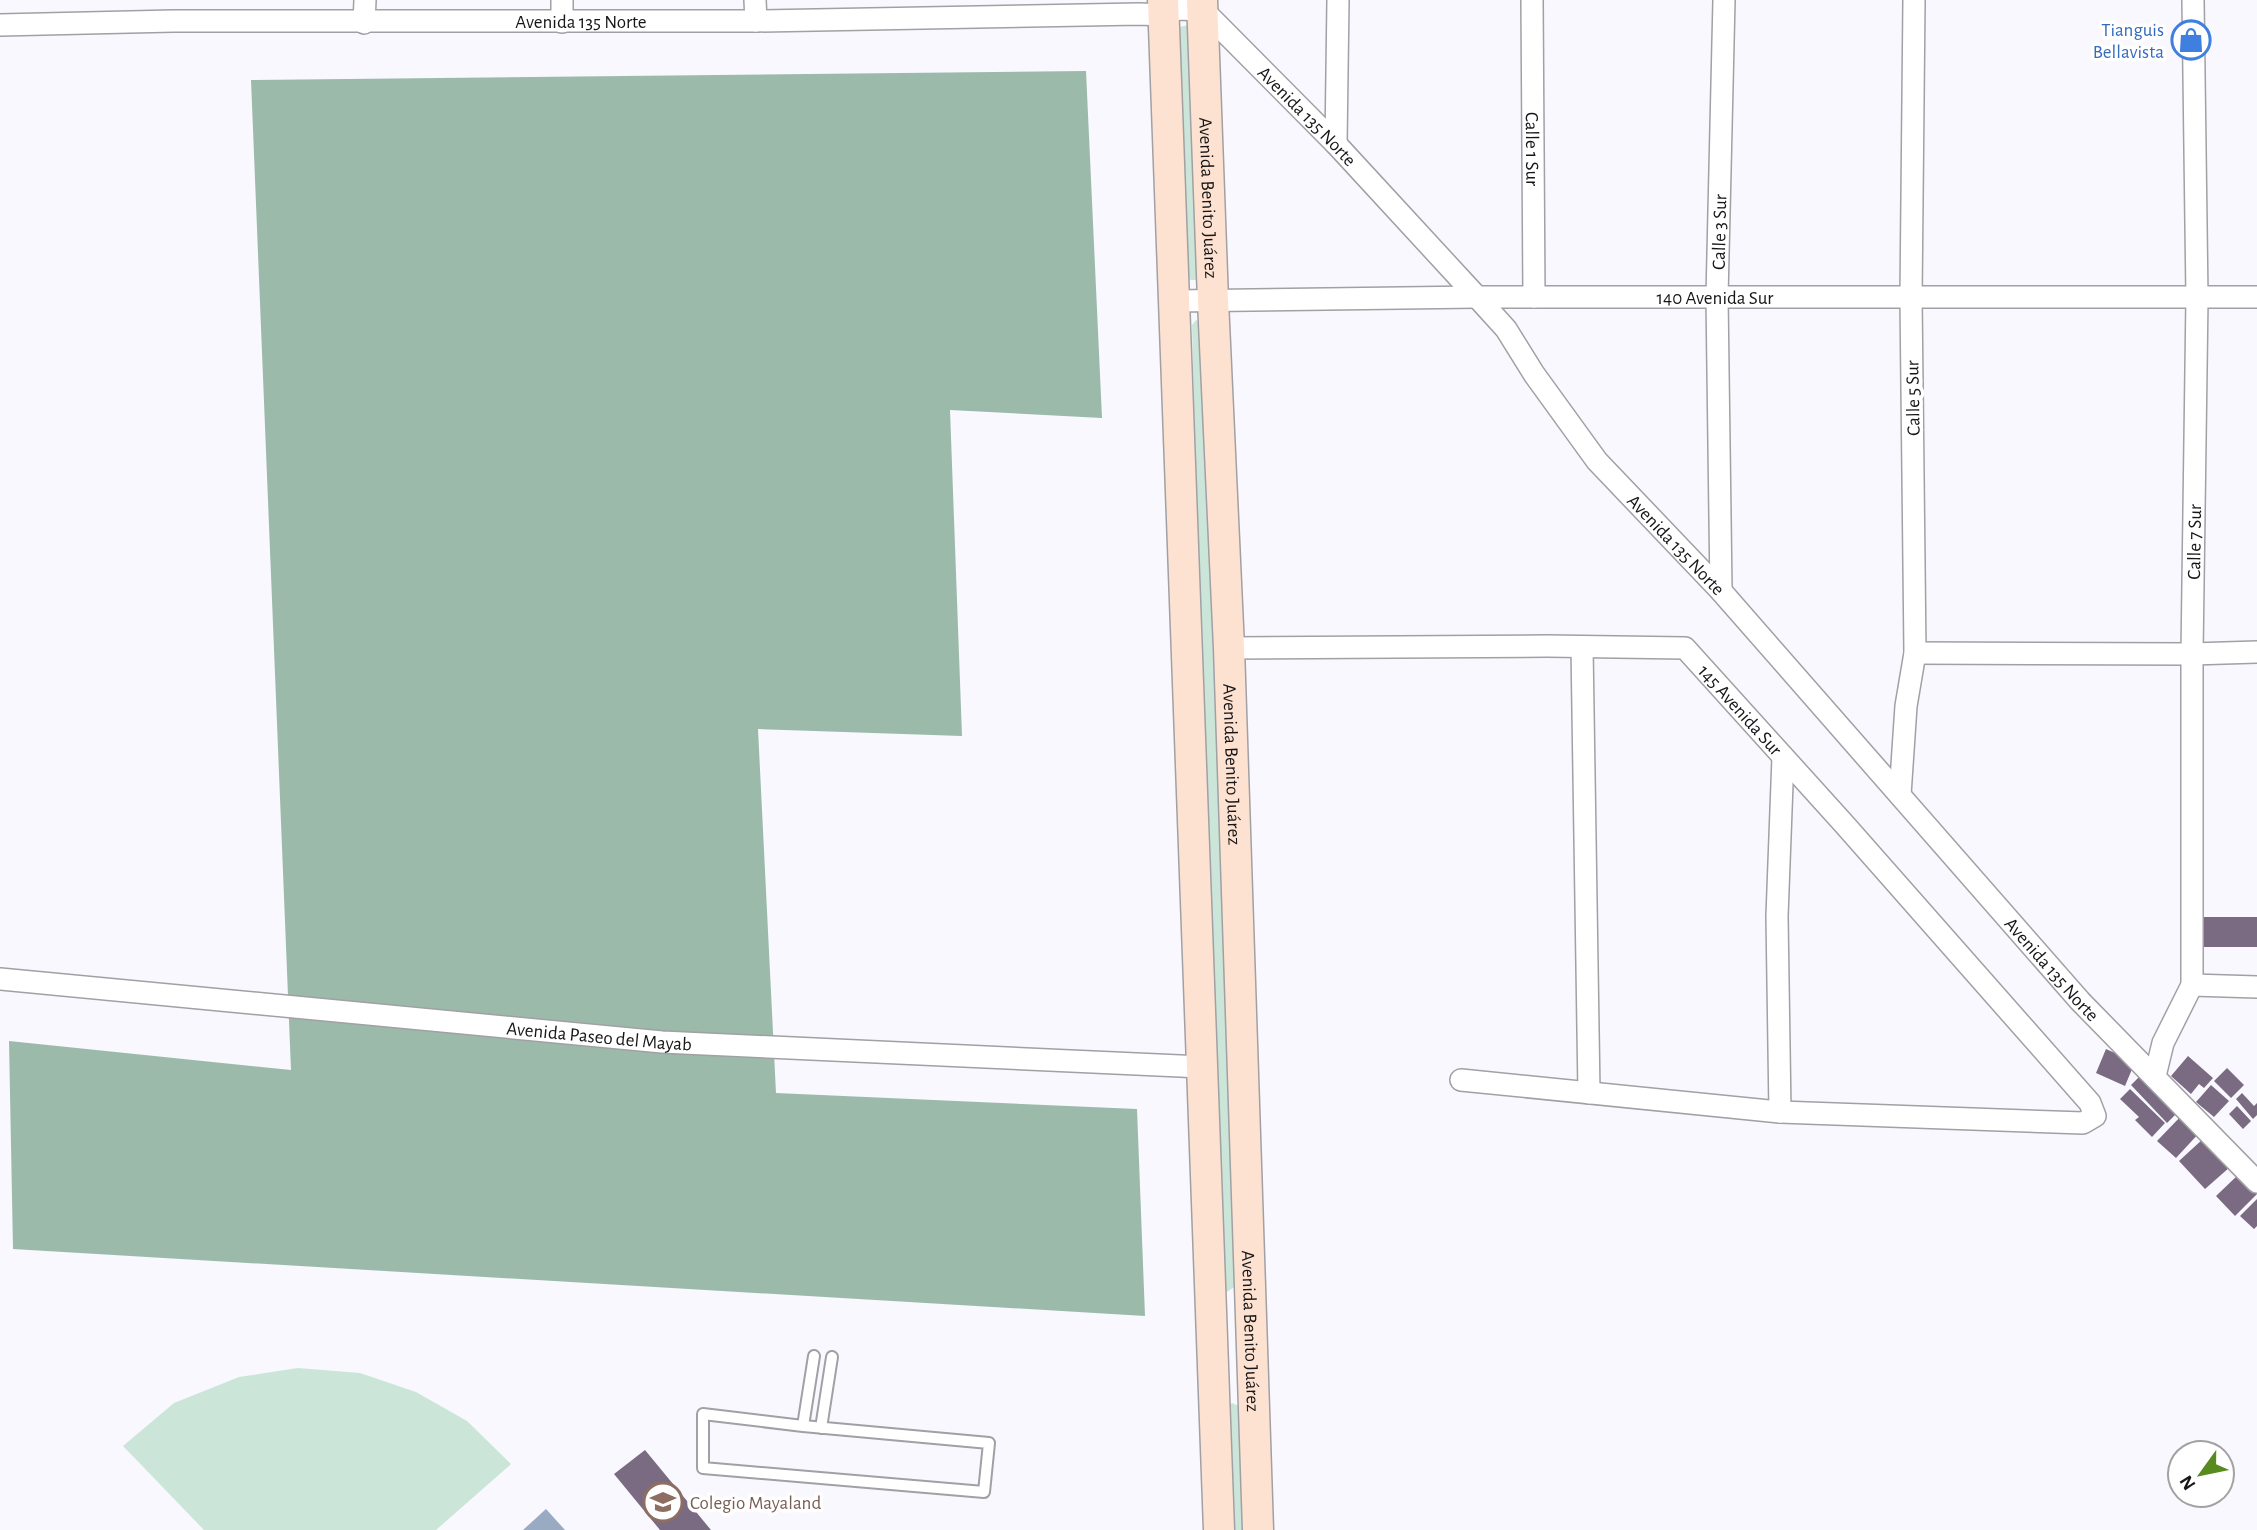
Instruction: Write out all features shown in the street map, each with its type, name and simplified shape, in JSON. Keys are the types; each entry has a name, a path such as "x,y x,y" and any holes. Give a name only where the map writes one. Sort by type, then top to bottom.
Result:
{"main road":[{"name":"Avenida Benito Juárez","path":"1203,5 1229,648 1258,1530"},
{"name":"Avenida Benito Juárez","path":"1163,8 1219,1530"}],"street":[{"path":"364,23 365,0"},
{"path":"562,0 562,22"},
{"path":"1336,144 1338,0"},
{"name":"Calle 1 Sur","path":"1532,0 1534,297"},
{"name":"Calle 3 Sur","path":"1721,591 1717,297 1724,0"},
{"name":"Calle 5 Sur","path":"1900,795 1906,706 1914,653 1911,298 1914,0"},
{"name":"Calle 7 Sur","path":"2155,1076 2163,1043 2192,985 2192,654 2197,298 2193,0"},
{"name":"Avenida 135 Norte","path":"0,25 173,11 364,23 562,22 756,11 949,9 1139,14 1163,8 1178,9 1203,5 1506,328 1534,374 1597,461 1721,591 2080,1001 2257,1182"},
{"name":"140 Avenida Sur","path":"1174,301 1477,297 2257,297"},
{"path":"1582,647 1588,1093"},
{"name":"145 Avenida Sur","path":"1229,648 1685,648 2090,1103 2095,1116 2083,1123 1780,1112"},
{"path":"1914,653 2257,652"},
{"path":"1461,1080 1780,1112 1777,916 1783,757"},
{"name":"Avenida Paseo del Mayab","path":"0,979 662,1042 1202,1067"},
{"path":"2192,985 2257,987"}],"lane":[{"path":"803,1426 814,1356"},
{"path":"821,1428 832,1357"},
{"path":"703,1414 803,1426 989,1443 984,1493 703,1468 703,1414"}],"green space":[{"path":"1189,25 1198,280 1184,276 1174,33 1179,27"},
{"path":"1086,71 1102,418 950,410 962,736 758,729 776,1093 1137,1109 1145,1316 13,1249 9,1041 291,1070 251,80"},
{"path":"1196,320 1205,325 1237,1285 1227,1292 1222,1284 1204,801 1192,325"},
{"path":"298,1368 360,1373 416,1392 467,1421 511,1464 436,1530 204,1530 123,1446 174,1403 239,1377"},
{"path":"1232,1403 1241,1407 1245,1530 1232,1530 1228,1407"}],"water":[{"path":"546,1509 565,1530 523,1530"}],"building":[{"path":"2201,917 2257,917 2257,947 2201,947"},
{"path":"2106,1049 2135,1062 2125,1086 2096,1073"},
{"path":"2188,1056 2213,1078 2204,1088 2199,1084 2191,1094 2171,1076"},
{"path":"2227,1068 2244,1085 2231,1098 2214,1081"},
{"path":"2143,1073 2179,1111 2167,1123 2131,1085"},
{"path":"2211,1085 2229,1101 2214,1117 2196,1102"},
{"path":"2130,1089 2165,1123 2152,1137 2135,1120 2139,1117 2120,1099"},
{"path":"2242,1093 2254,1106 2257,1103 2257,1115 2253,1119 2236,1099"},
{"path":"2237,1106 2251,1121 2243,1129 2229,1114"},
{"path":"2183,1114 2201,1131 2176,1158 2157,1141"},
{"path":"2204,1138 2230,1167 2205,1189 2179,1161"},
{"path":"2239,1174 2257,1194 2235,1216 2216,1196"},
{"path":"2257,1199 2257,1226 2254,1229 2240,1216"},
{"name":"Colegio Mayaland","path":"645,1450 711,1530 660,1530 614,1474"}],"place":[{"name":"Tianguis Bellavista","path":"2191,40"},
{"name":"Colegio Mayaland","path":"663,1502"}]}
